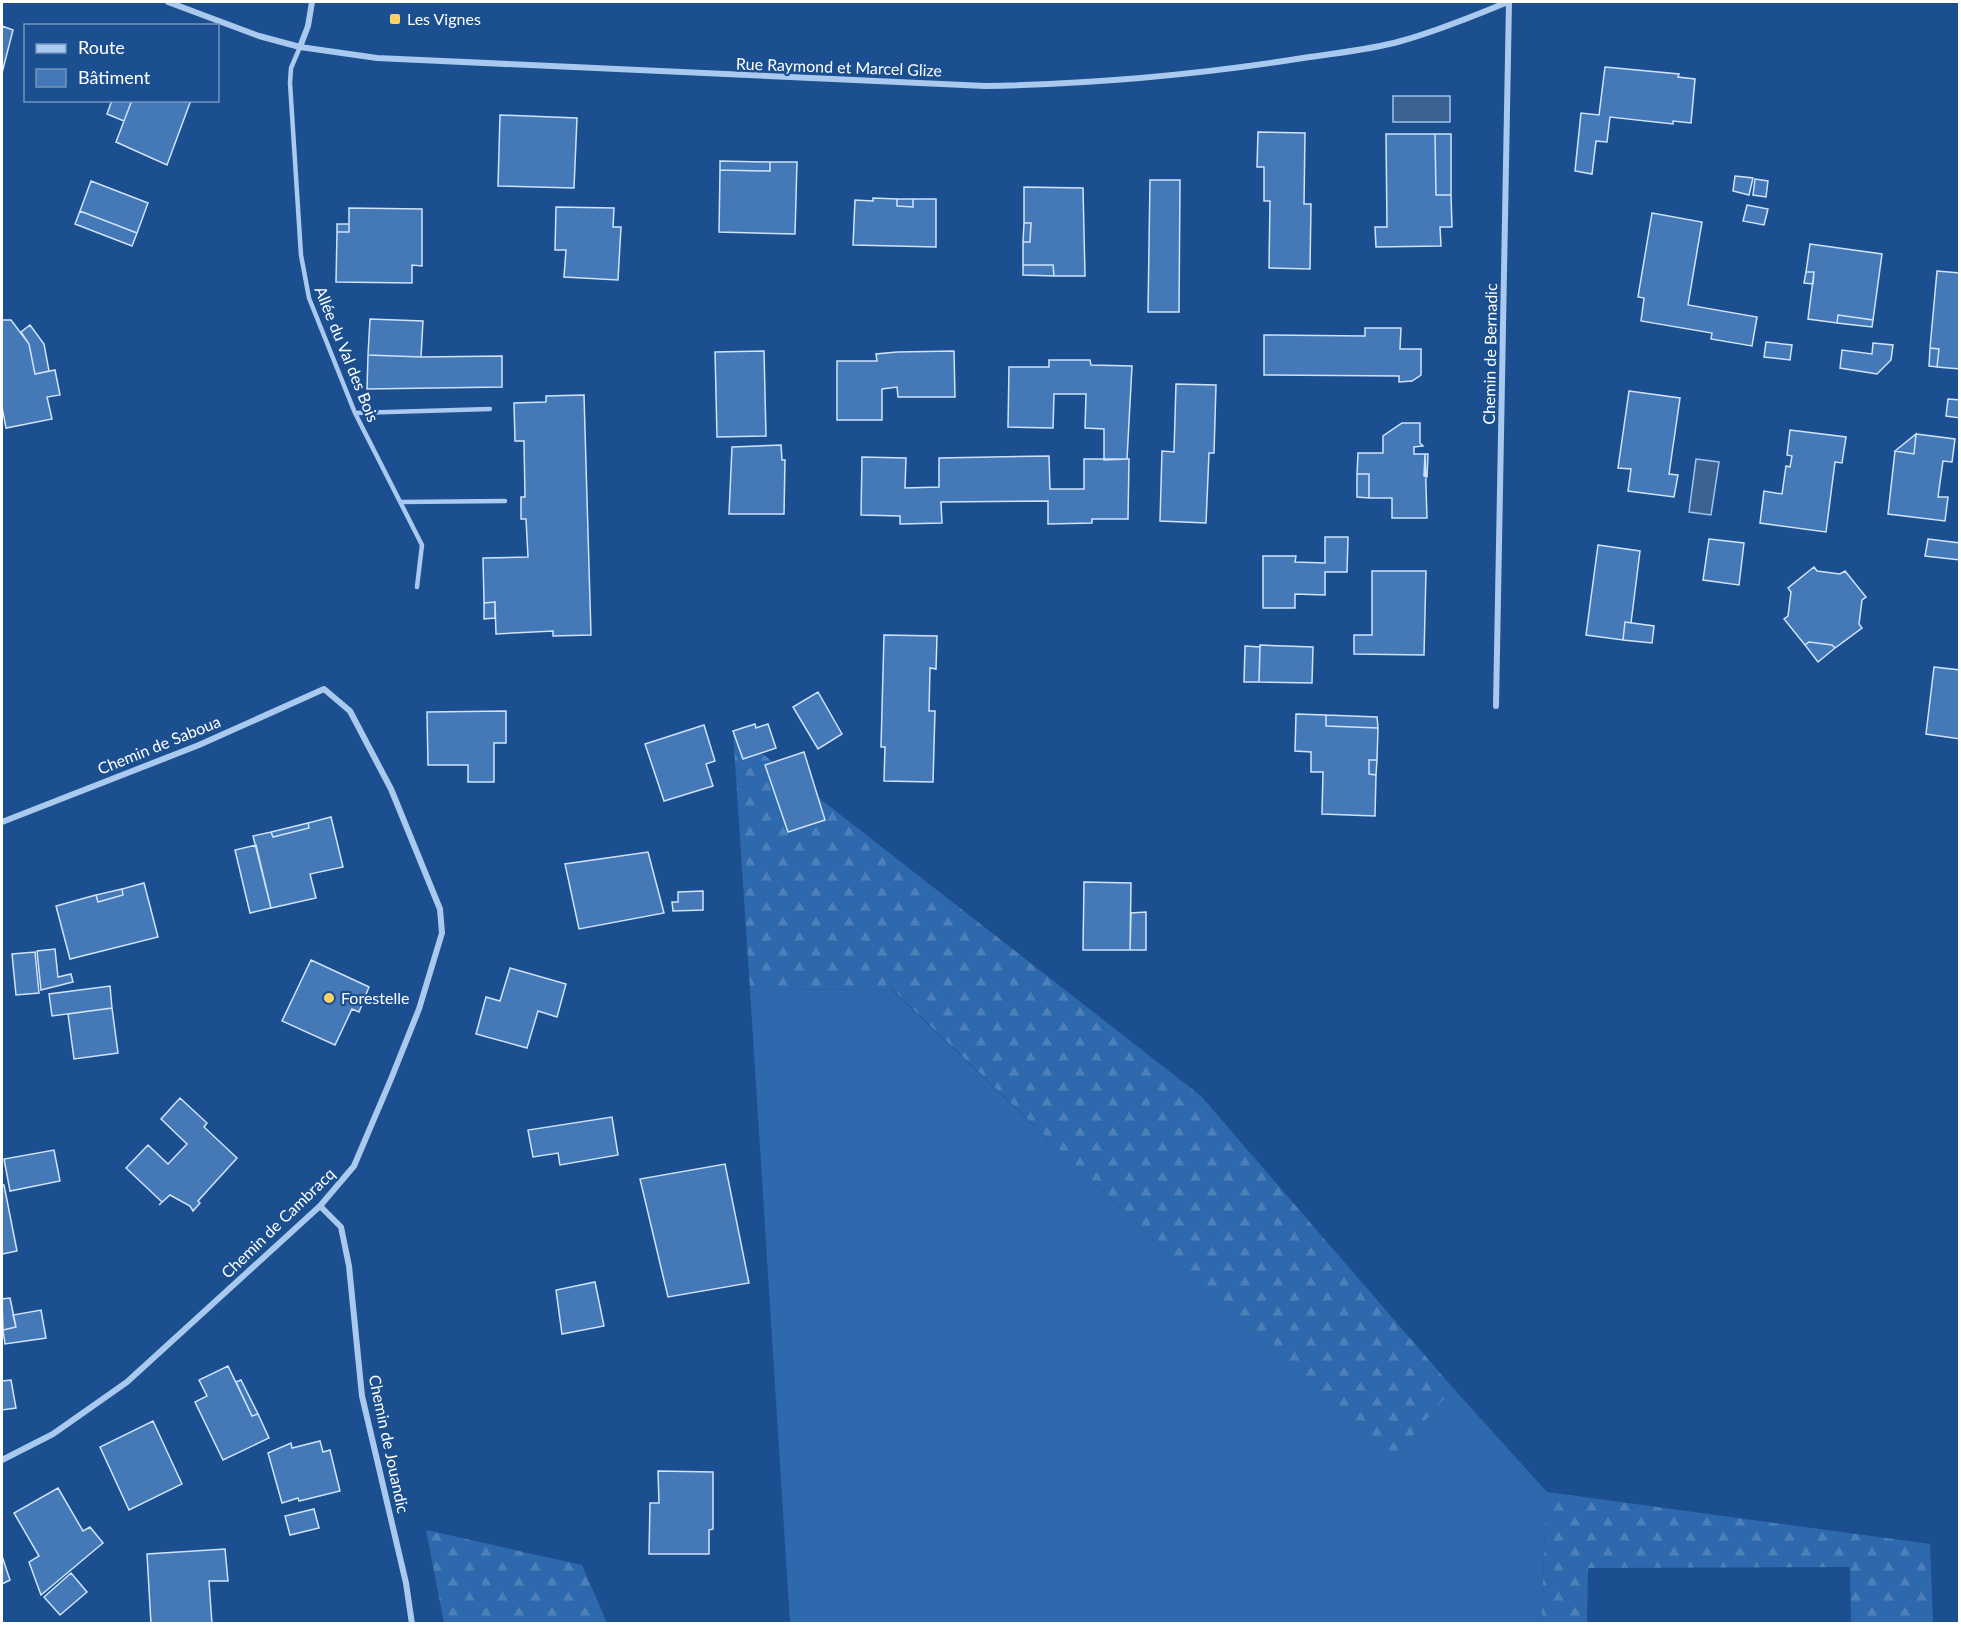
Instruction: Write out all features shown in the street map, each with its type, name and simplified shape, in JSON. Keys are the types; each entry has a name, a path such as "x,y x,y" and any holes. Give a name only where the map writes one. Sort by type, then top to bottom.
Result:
{"street":[{"name":"Rue Raymond et Marcel Glize","path":"168,2 259,36 300,46 377,58 823,81 985,86 1060,84 1261,65 1400,42 1509,2"},
{"path":"300,46 308,26 312,2"},
{"name":"Chemin de Bernadic","path":"1496,706 1509,2"},
{"name":"Chemin de Saboua","path":"2,822 199,745 324,689"},
{"name":"Chemin de Cambracq","path":"2,1460 53,1434 127,1382 320,1206 354,1166 419,1009 442,933 440,909 392,789 350,711 324,689"},
{"name":"Chemin de Jouandic","path":"320,1206 341,1227 349,1266 362,1395 406,1583 412,1623"}],"lane":[{"name":"Allée du Val des Bois","path":"300,46 291,68 290,83 301,255 309,298 355,413 422,545 417,587"},
{"path":"355,413 490,409"},
{"path":"401,502 505,501"}],"green space":[{"path":"733,731 1201,1096 1453,1388 1388,1465 892,989 750,990"},
{"path":"891,989 1388,1464 1453,1388 1547,1492 1541,1623 790,1623 750,990"},
{"path":"1547,1492 1930,1544 1933,1623 1851,1623 1850,1567 1588,1568 1587,1623 1541,1623"},
{"path":"426,1530 582,1565 607,1623 444,1623"}],"shaded area":[{"path":"1393,96 1450,96 1450,122 1393,122"},
{"path":"1696,459 1719,462 1711,515 1689,512"}],"building":[{"path":"2,26 13,30 2,73"},
{"path":"1605,67 1679,74 1678,77 1695,79 1691,123 1673,121 1673,124 1610,117 1607,142 1596,141 1592,174 1575,171 1581,113 1599,115"},
{"path":"111,102 131,102 124,121 107,114"},
{"path":"131,102 190,102 167,165 116,142"},
{"path":"500,115 577,118 574,188 498,186"},
{"path":"1258,132 1305,133 1304,204 1311,204 1310,269 1269,268 1270,201 1264,201 1264,167 1257,167"},
{"path":"1386,134 1435,134 1436,195 1451,195 1452,227 1440,227 1441,246 1376,247 1375,227 1387,227"},
{"path":"1435,134 1451,134 1451,195 1436,195"},
{"path":"720,161 770,162 770,171 720,170"},
{"path":"770,162 797,162 795,234 719,232 720,170 770,171"},
{"path":"1735,176 1753,178 1749,195 1733,191"},
{"path":"1755,179 1768,181 1766,197 1753,195"},
{"path":"1150,180 1180,180 1179,312 1148,312"},
{"path":"91,181 148,203 137,233 80,211"},
{"path":"1024,187 1083,188 1085,276 1054,276 1053,265 1023,265 1023,242 1030,242 1031,223 1024,223"},
{"path":"873,198 897,199 897,206 913,207 913,199 936,199 936,247 853,245 855,200 873,201"},
{"path":"897,199 913,199 913,207 897,206"},
{"path":"1747,205 1768,209 1764,225 1743,221"},
{"path":"556,207 614,208 613,227 621,227 618,280 564,277 566,250 555,250"},
{"path":"349,208 422,209 422,266 412,265 412,283 336,282 337,232 349,232"},
{"path":"80,211 137,233 132,246 75,224"},
{"path":"1652,213 1702,222 1688,305 1757,317 1752,346 1711,339 1712,333 1641,321 1644,298 1638,297"},
{"path":"1024,223 1031,223 1030,242 1023,242"},
{"path":"337,224 349,224 349,232 337,232"},
{"path":"1810,244 1882,254 1873,320 1838,315 1837,323 1808,319 1814,272 1806,272"},
{"path":"1023,265 1053,265 1054,276 1023,275"},
{"path":"1937,271 1960,273 1960,369 1937,367 1939,349 1930,348"},
{"path":"1806,272 1814,272 1813,284 1804,283"},
{"path":"1838,315 1873,320 1872,327 1837,323"},
{"path":"370,319 423,321 421,357 368,355"},
{"path":"2,320 11,320 29,344 35,374 55,370 60,395 47,397 52,419 6,428 2,407"},
{"path":"30,325 44,344 49,371 35,374 29,344 21,332"},
{"path":"1365,328 1401,328 1400,349 1421,349 1421,375 1412,381 1399,382 1399,376 1264,375 1264,335 1365,336"},
{"path":"1766,342 1792,345 1790,360 1764,357"},
{"path":"1873,343 1893,345 1891,360 1877,374 1840,368 1842,350 1872,354"},
{"path":"1930,348 1939,349 1937,367 1929,366"},
{"path":"764,351 766,436 717,437 715,352"},
{"path":"954,351 955,397 898,397 897,387 882,389 882,420 837,420 837,361 877,361 876,354 897,352"},
{"path":"368,355 502,356 502,387 367,389"},
{"path":"1049,360 1090,360 1091,365 1132,366 1127,459 1104,460 1104,429 1085,428 1086,394 1054,394 1053,428 1008,427 1009,367 1049,367"},
{"path":"1176,384 1216,385 1214,453 1209,453 1206,523 1160,521 1162,451 1174,452"},
{"path":"1629,391 1680,398 1669,474 1678,475 1674,497 1628,491 1631,469 1618,468"},
{"path":"584,395 591,635 553,636 553,631 496,634 495,602 484,603 483,558 528,557 526,519 521,519 521,497 525,497 524,441 515,441 514,403 546,402 546,396"},
{"path":"1948,399 1960,400 1960,418 1946,416"},
{"path":"1402,423 1420,423 1420,443 1423,446 1414,447 1414,454 1425,454 1427,518 1392,518 1392,498 1369,498 1369,474 1357,474 1358,453 1383,453 1383,436"},
{"path":"1790,430 1846,437 1842,463 1835,462 1826,532 1760,523 1764,491 1782,494 1786,466 1790,467 1792,456 1787,455"},
{"path":"1916,434 1955,439 1952,462 1943,461 1938,497 1948,497 1945,521 1888,514 1895,451 1914,454"},
{"path":"1916,434 1914,454 1895,451"},
{"path":"781,445 782,460 785,460 784,514 729,514 732,447"},
{"path":"1425,454 1428,454 1427,477 1424,476"},
{"path":"1049,456 1050,489 1084,489 1084,459 1129,459 1128,519 1092,519 1092,523 1048,524 1048,501 941,502 942,523 900,524 900,516 861,515 862,457 906,458 905,488 939,487 939,458"},
{"path":"1357,474 1369,474 1369,498 1357,497"},
{"path":"1325,537 1348,537 1347,572 1325,572 1325,595 1295,594 1295,608 1263,608 1263,556 1296,556 1295,562 1325,563"},
{"path":"1709,539 1744,543 1739,585 1703,580"},
{"path":"1928,539 1960,543 1960,560 1925,556"},
{"path":"1598,545 1640,551 1631,623 1625,622 1623,640 1586,635"},
{"path":"1814,567 1817,571 1840,574 1845,571 1866,597 1862,600 1859,624 1862,628 1835,648 1832,645 1809,642 1805,645 1784,619 1788,616 1791,592 1788,588"},
{"path":"1372,571 1426,571 1424,655 1354,654 1354,635 1372,635"},
{"path":"495,602 495,618 484,619 484,603"},
{"path":"1625,622 1654,626 1652,643 1623,640"},
{"path":"884,635 937,636 936,669 930,668 929,711 935,711 933,782 884,781 885,747 881,747"},
{"path":"1809,642 1832,645 1835,648 1818,662 1805,645"},
{"path":"1260,645 1313,647 1312,683 1259,682"},
{"path":"1245,646 1260,647 1259,682 1244,682"},
{"path":"1934,667 1960,670 1960,739 1926,734"},
{"path":"818,692 842,734 818,749 793,707"},
{"path":"506,711 506,743 494,743 494,782 468,782 468,765 428,765 427,712"},
{"path":"1296,714 1326,715 1326,726 1378,728 1377,760 1369,760 1369,774 1376,775 1375,816 1322,814 1323,772 1311,772 1311,752 1295,751"},
{"path":"1326,715 1377,717 1378,728 1326,726"},
{"path":"755,724 756,728 768,724 776,748 743,759 733,731"},
{"path":"704,725 715,761 706,764 713,786 664,801 645,744"},
{"path":"804,752 825,820 788,832 765,765"},
{"path":"1369,760 1377,760 1376,775 1369,774"},
{"path":"331,817 343,867 310,874 316,898 271,908 253,836 271,832 273,837 309,828 308,823"},
{"path":"308,823 309,828 273,837 271,832"},
{"path":"256,845 271,908 250,913 235,850"},
{"path":"648,852 664,913 579,929 565,864"},
{"path":"1084,882 1131,883 1130,950 1083,950"},
{"path":"144,883 158,937 70,959 56,906 96,895 98,902 123,895 122,889"},
{"path":"122,889 123,895 98,902 96,895"},
{"path":"703,891 703,910 673,911 672,902 678,902 678,892"},
{"path":"1146,912 1146,950 1130,950 1131,913"},
{"path":"55,949 58,977 71,974 73,982 41,990 37,951"},
{"path":"35,952 39,993 16,995 12,954"},
{"name":"Forestelle","path":"311,960 369,987 359,1012 352,1009 335,1045 282,1021"},
{"path":"510,968 566,984 557,1017 538,1011 527,1048 476,1034 486,997 500,1001"},
{"path":"110,986 112,1008 52,1016 49,994"},
{"path":"112,1008 118,1053 74,1059 68,1014"},
{"path":"180,1098 207,1123 204,1127 237,1158 198,1201 200,1203 193,1211 190,1206 170,1195 159,1205 162,1202 126,1168 148,1145 168,1164 187,1144 161,1119"},
{"path":"612,1117 618,1155 560,1165 558,1153 533,1157 528,1130"},
{"path":"54,1150 60,1181 10,1191 4,1159"},
{"path":"725,1164 749,1283 668,1297 640,1179"},
{"path":"2,1185 4,1185 17,1251 2,1254"},
{"path":"595,1282 604,1326 562,1334 556,1290"},
{"path":"10,1298 16,1327 3,1330 2,1299"},
{"path":"41,1310 46,1338 5,1344 3,1330 16,1327 13,1315"},
{"path":"228,1366 252,1416 258,1414 269,1438 223,1460 195,1402 207,1396 199,1380"},
{"path":"11,1380 16,1408 2,1410 2,1381"},
{"path":"241,1380 258,1414 252,1416 236,1382"},
{"path":"153,1421 182,1484 129,1510 100,1447"},
{"path":"320,1441 323,1452 330,1450 340,1491 282,1503 268,1453 291,1443 292,1448"},
{"path":"658,1471 713,1472 713,1529 709,1530 709,1554 649,1554 650,1503 659,1503"},
{"path":"58,1488 83,1531 90,1527 103,1543 41,1595 29,1562 39,1556 14,1513"},
{"path":"314,1509 319,1528 290,1535 285,1516"},
{"path":"225,1549 228,1581 209,1581 212,1624 151,1624 147,1554"},
{"path":"2,1556 10,1580 2,1584"},
{"path":"71,1573 87,1592 60,1615 44,1597"}],"place":[{"name":"Les Vignes","path":"395,19"},
{"name":"Forestelle","path":"329,998"}]}
